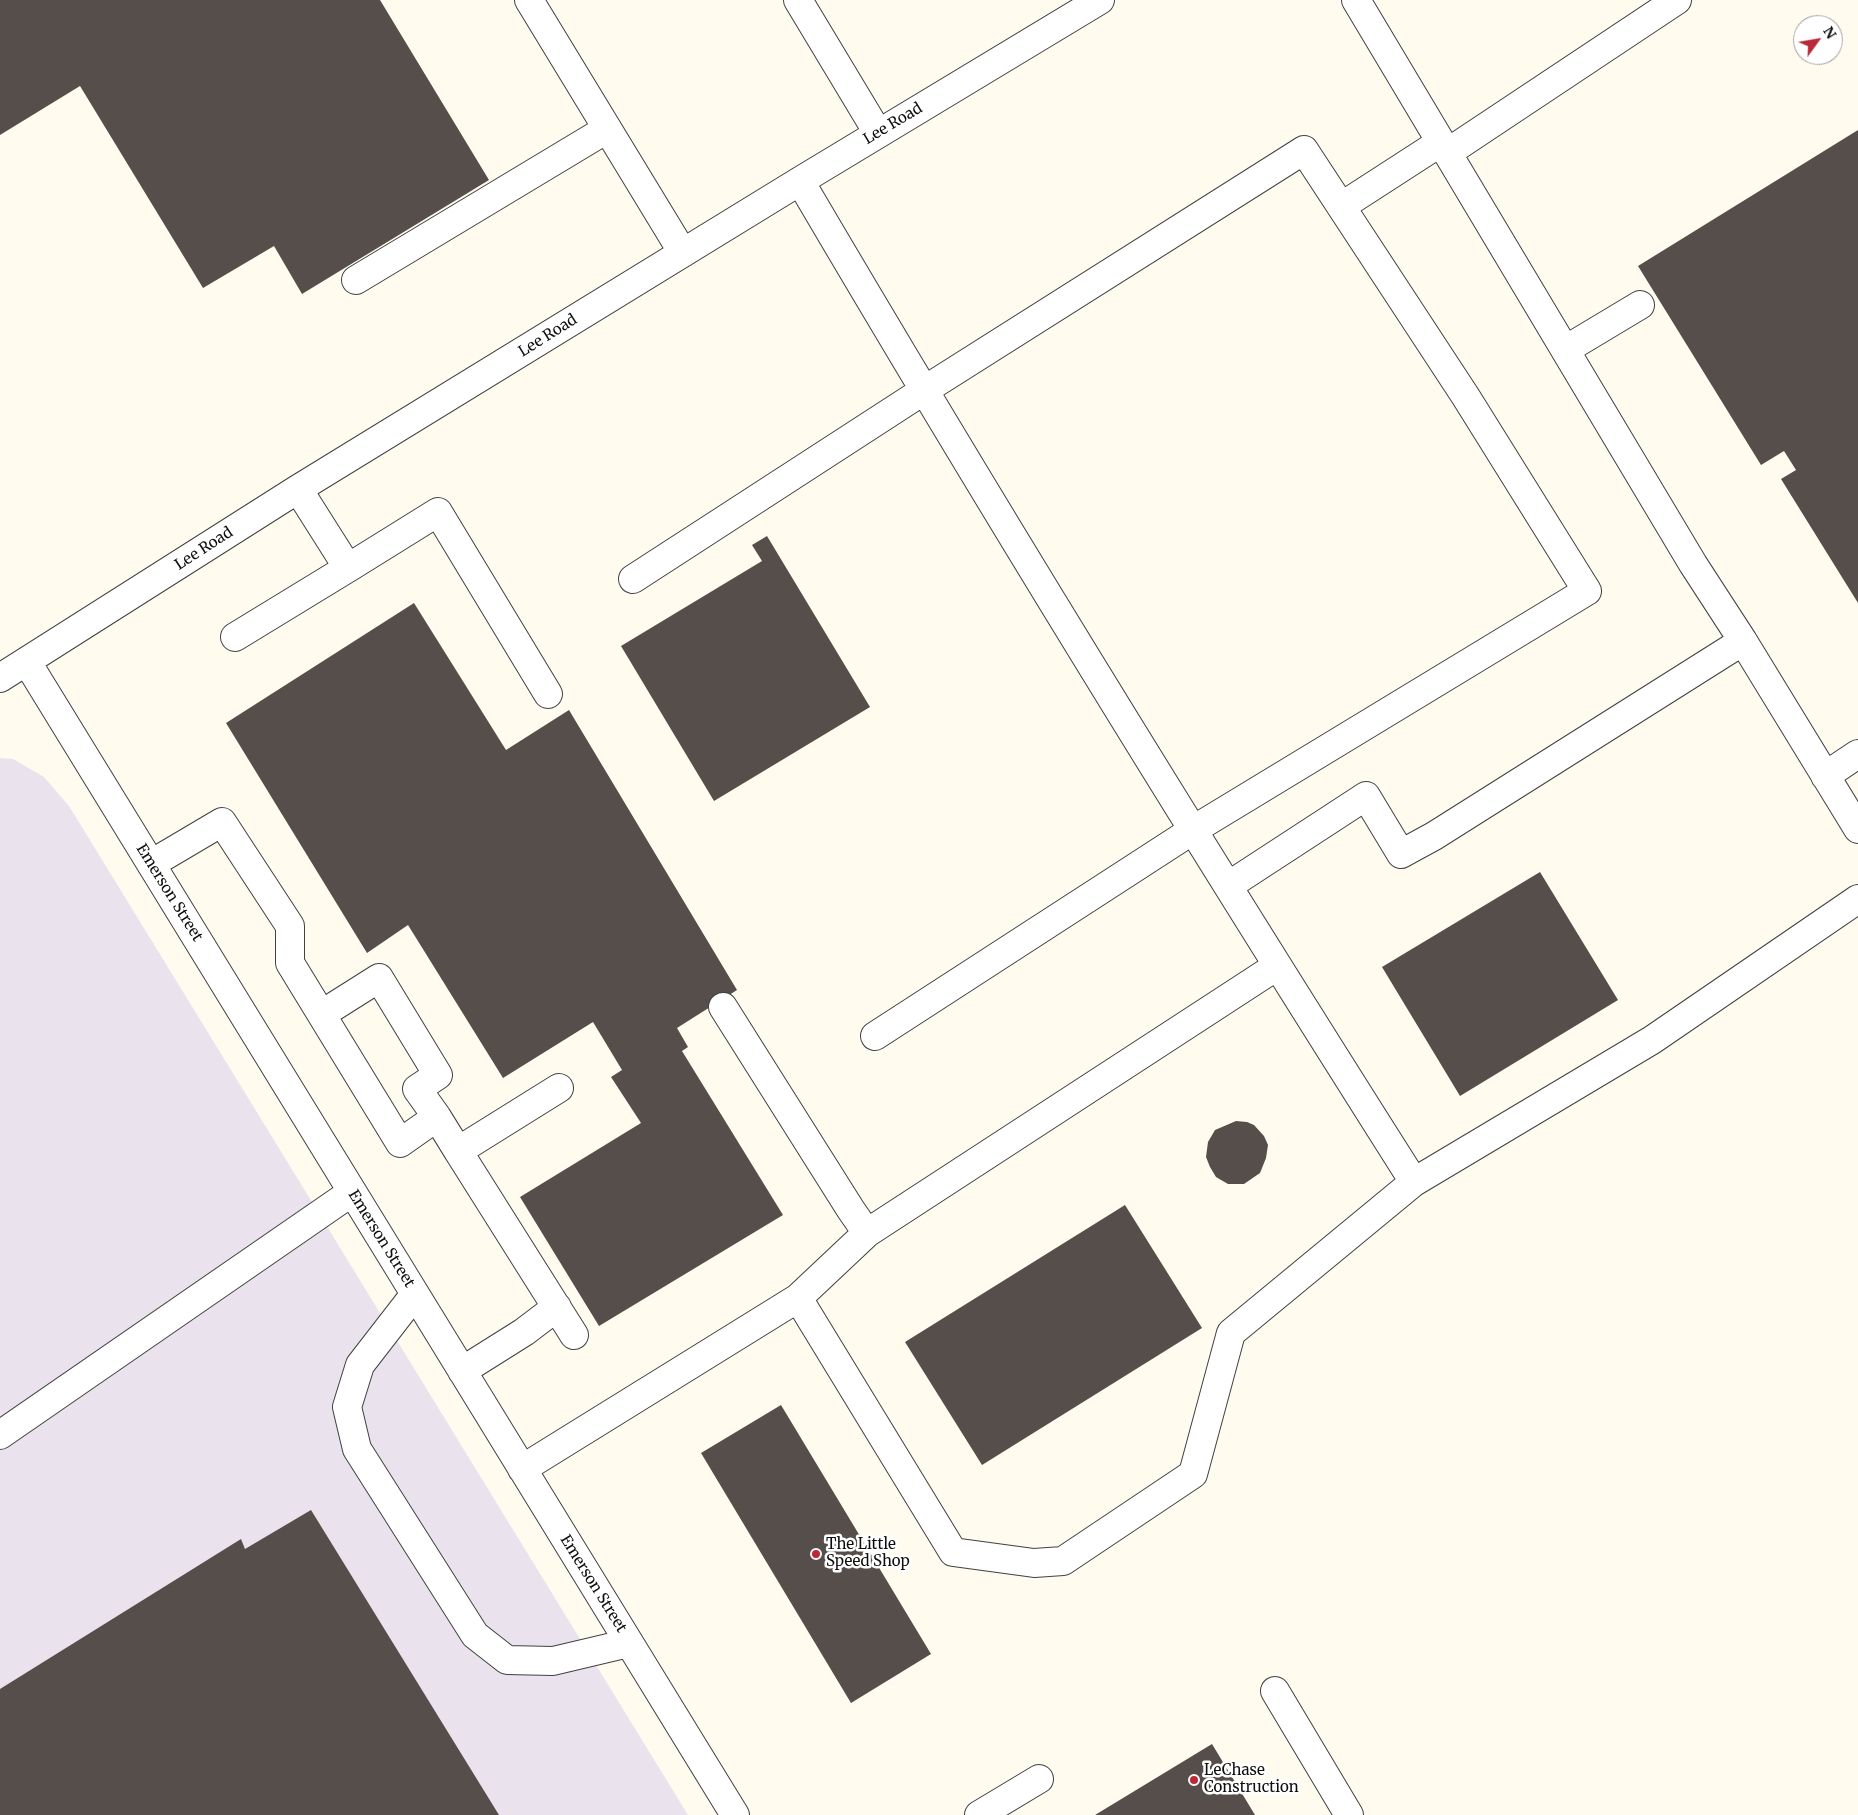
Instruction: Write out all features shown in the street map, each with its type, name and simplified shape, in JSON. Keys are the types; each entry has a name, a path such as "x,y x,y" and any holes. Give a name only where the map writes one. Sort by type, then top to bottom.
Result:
{"street":[{"path":"529,0 683,253"},
{"path":"798,0 878,134"},
{"name":"Lee Road","path":"0,678 298,489 800,181 1100,0"},
{"path":"1356,0 1693,564 1743,640 1858,829"},
{"path":"1342,206 1444,148 1678,0"},
{"path":"356,280 607,129"},
{"path":"633,579 1304,150 1466,397 1587,591 1192,830 876,1036"},
{"path":"800,181 924,392 1192,830 1414,1182"},
{"path":"1565,350 1640,305"},
{"path":"298,489 348,568"},
{"path":"235,637 438,512 548,694"},
{"path":"1228,886 1366,796 1401,854 1434,836 1743,640"},
{"name":"Emerson Street","path":"27,662 735,1815"},
{"path":"1825,776 1858,754"},
{"path":"151,864 222,822 290,926 290,963 400,1143 437,1117"},
{"path":"798,1298 953,1552 1034,1563 1063,1561 1193,1474 1231,1333 1414,1182 1652,1040 1858,899"},
{"path":"522,1470 798,1298 867,1233 1277,966"},
{"path":"322,1014 379,978 438,1075 417,1089 437,1117 574,1335"},
{"path":"723,1007 867,1233"},
{"path":"458,1151 559,1088"},
{"path":"0,1435 352,1192"},
{"path":"415,1294 360,1365 347,1407 356,1449 475,1635 507,1660 553,1661 629,1643"},
{"path":"462,1371 524,1332 557,1307"},
{"path":"1275,1691 1349,1815"},
{"path":"979,1815 1039,1779"}],"shaded area":[{"path":"0,758 13,759 44,777 69,806 688,1815 0,1815"}],"building":[{"path":"0,0 380,0 489,180 302,294 274,246 203,288 80,86 0,135"},
{"path":"1858,130 1858,603 1781,479 1796,470 1784,451 1761,465 1638,266"},
{"path":"767,536 870,707 714,801 621,646 762,561 752,545"},
{"path":"414,603 506,750 569,710 737,990 677,1028 688,1047 682,1051 783,1215 599,1326 520,1197 641,1123 611,1077 622,1070 593,1022 503,1078 408,925 367,953 226,723"},
{"path":"1540,872 1618,1000 1460,1096 1382,967"},
{"path":"1236,1121 1254,1125 1264,1136 1268,1145 1266,1158 1260,1173 1244,1184 1228,1184 1216,1177 1206,1157 1208,1142 1215,1130"},
{"path":"1125,1205 1202,1328 982,1465 905,1342"},
{"name":"The Little Speed Shop","path":"781,1405 931,1654 851,1703 701,1453"},
{"path":"311,1510 499,1815 0,1815 0,1689 241,1539 245,1549"},
{"name":"LeChase Construction","path":"1212,1744 1255,1815 1095,1815"}],"place":[{"name":"The Little Speed Shop","path":"816,1554"},
{"name":"LeChase Construction","path":"1194,1780"}]}
